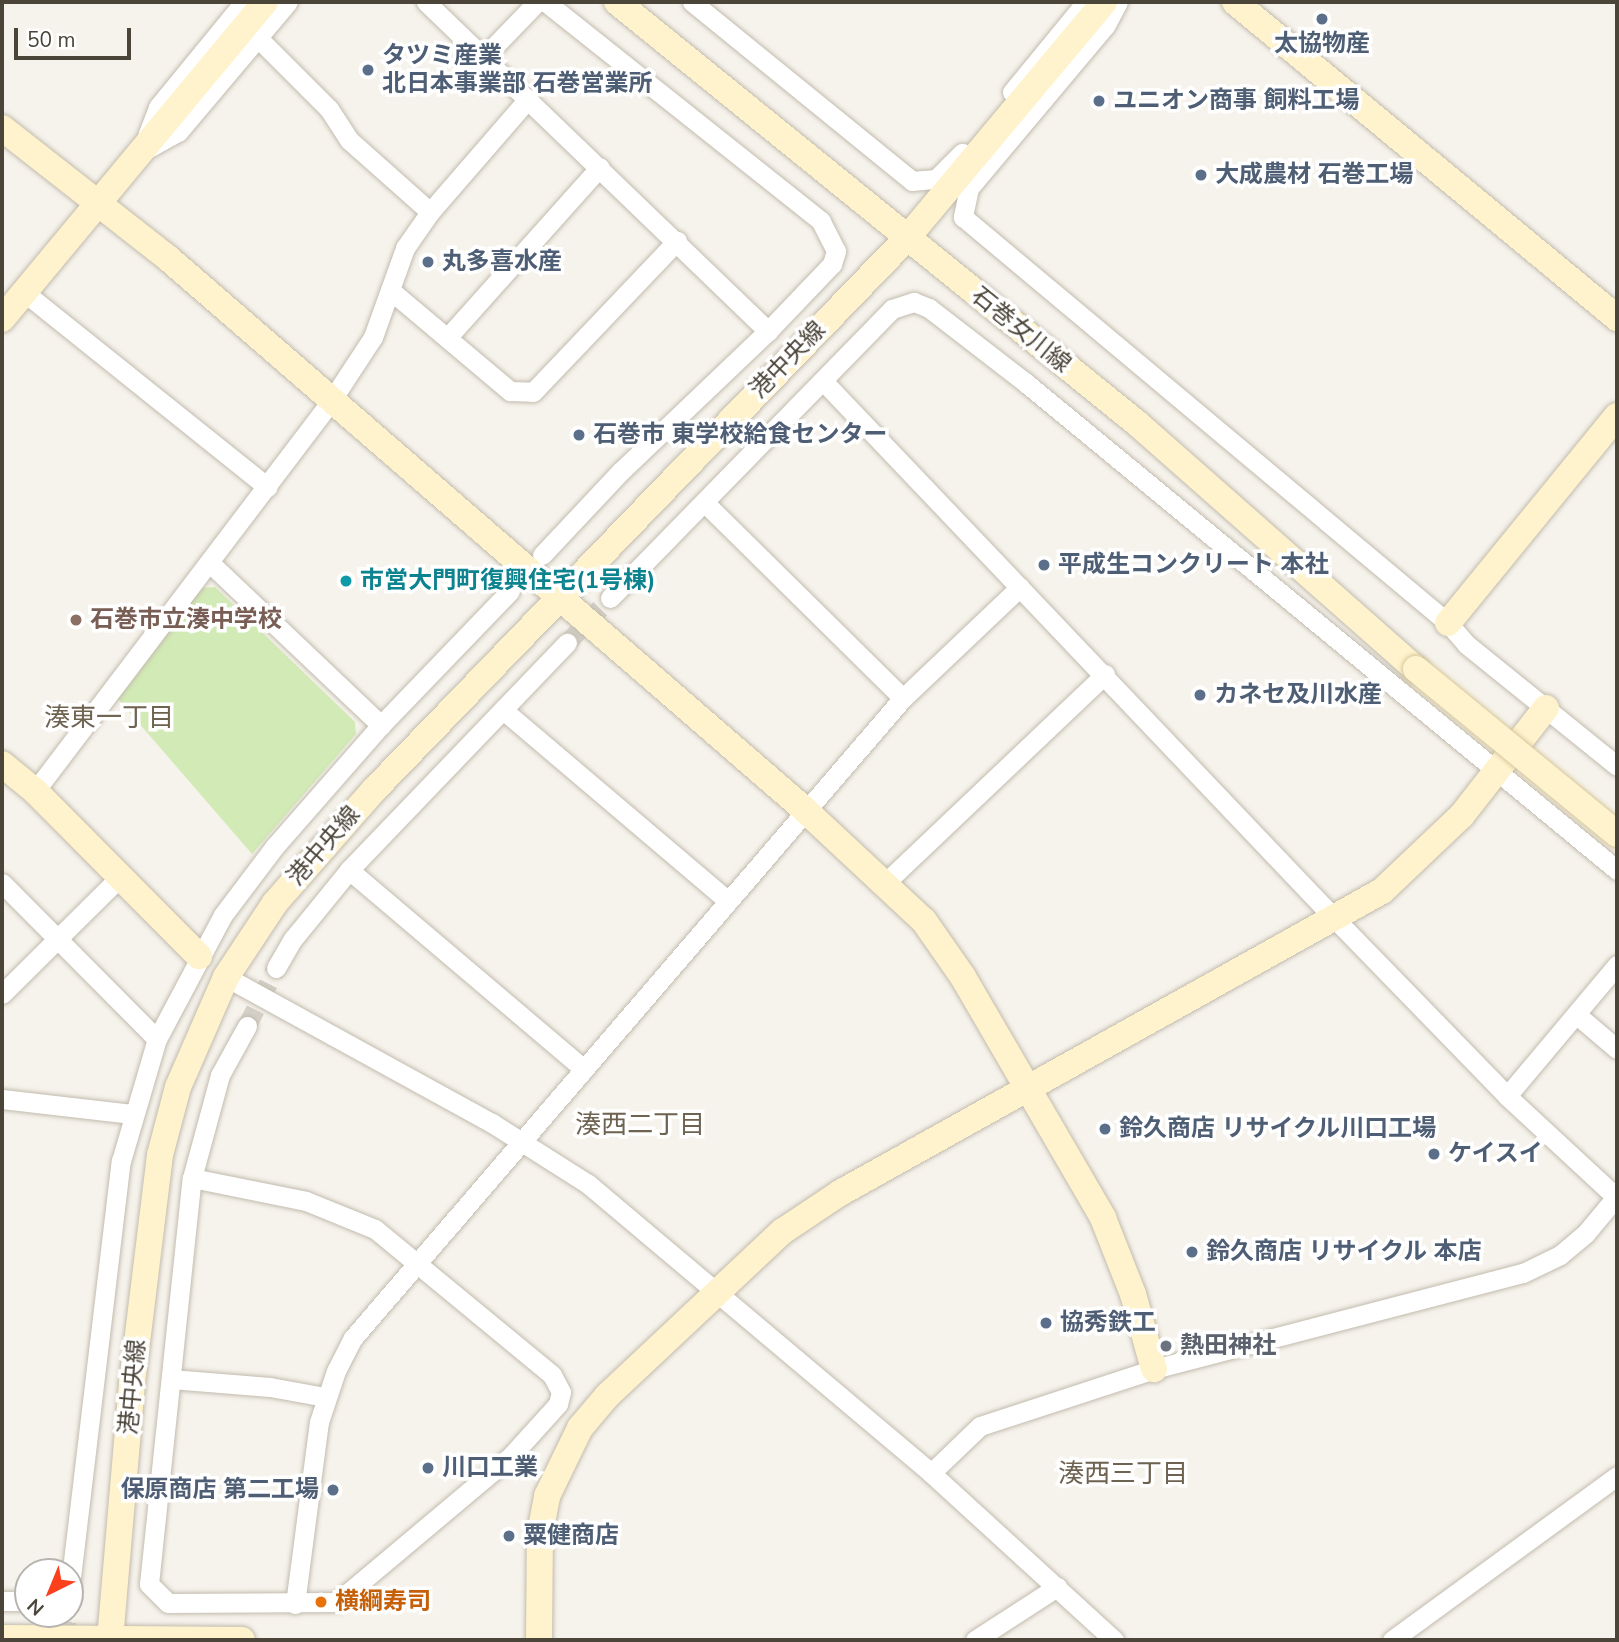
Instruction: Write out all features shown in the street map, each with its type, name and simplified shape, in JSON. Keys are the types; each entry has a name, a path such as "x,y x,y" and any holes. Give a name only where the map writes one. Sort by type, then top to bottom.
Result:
{"street":[{"path":"140,153 158,107 244,2"},
{"path":"265,2 99,204 9,306 267,487"},
{"path":"140,153 178,132 288,2"},
{"path":"426,2 768,331"},
{"path":"483,58 537,2"},
{"path":"542,555 621,471 768,331 832,264 836,251 828,230 546,2"},
{"name":"石巻女川線","path":"617,2 1138,424 1416,669 1617,834"},
{"path":"692,2 902,175 924,181 936,179 949,168 1087,2"},
{"name":"港中央線","path":"110,1639 132,1383 160,1155 178,1087 226,977 275,903 374,790 907,238 1104,2"},
{"path":"1118,2 1105,26 970,188 962,217 1448,623 1466,644 1617,766"},
{"path":"1235,2 1617,318"},
{"path":"258,38 329,109 349,140 430,212"},
{"path":"35,791 331,401 373,337 405,248 430,212 528,99"},
{"path":"2,128 99,204 331,401 804,810 886,882 924,921 955,966 1103,1218 1133,1294 1154,1369"},
{"path":"447,338 600,167"},
{"path":"390,290 510,391 533,393 677,242"},
{"path":"610,598 706,504 892,309 914,302 929,308 1617,870"},
{"path":"824,382 1507,1096 1616,1197 1586,1233 1560,1255 1523,1273 1154,1369 980,1426 931,1473"},
{"path":"1448,623 1617,416"},
{"path":"706,504 902,698"},
{"path":"209,563 381,725"},
{"path":"295,1604 309,1471 325,1397 353,1338 902,698 1020,587"},
{"path":"73,1558 121,1161 132,1114 157,1039 199,956 275,846 381,725 510,591"},
{"path":"276,968 293,939 349,870 567,643"},
{"path":"886,882 1105,674"},
{"path":"539,1640 540,1533 560,1462 580,1428 607,1396 783,1231 840,1193 1336,920 1382,891 1424,853 1496,773 1546,708"},
{"path":"503,710 728,901"},
{"path":"2,764 35,791 199,956"},
{"path":"349,870 584,1069"},
{"path":"2,994 120,877"},
{"path":"2,883 157,1039"},
{"path":"1507,1096 1617,965"},
{"path":"226,977 588,1184 719,1291 931,1473 1114,1640"},
{"path":"1577,1015 1617,1049"},
{"path":"192,1178 306,1201 375,1229 419,1261 552,1375 561,1392 558,1404 511,1456 337,1602 167,1603 149,1584 192,1178 220,1075 247,1026"},
{"path":"2,1099 132,1114"},
{"path":"170,1379 270,1387 325,1397"},
{"path":"1392,1640 1617,1476"},
{"path":"975,1640 1057,1587"},
{"path":"2,1638 242,1640"}],"green space":[{"path":"215,587 355,722 356,734 252,854 118,699 202,588"}],"tunnel":[{"path":"567,643 610,598"},
{"path":"247,1026 276,968"},
{"path":"64,1640 66,1628"}],"place":[{"name":"太協物産","path":"1322,19"},
{"name":"タツミ産業 北日本事業部 石巻営業所","path":"368,70"},
{"name":"ユニオン商事 飼料工場","path":"1099,101"},
{"name":"大成農材 石巻工場","path":"1201,175"},
{"name":"丸多喜水産","path":"428,262"},
{"name":"石巻市 東学校給食センター","path":"579,435"},
{"name":"平成生コンクリート 本社","path":"1044,565"},
{"name":"市営大門町復興住宅(1号棟)","path":"346,581"},
{"name":"石巻市立湊中学校","path":"76,620"},
{"name":"カネセ及川水産","path":"1200,695"},
{"name":"鈴久商店 リサイクル川口工場","path":"1105,1129"},
{"name":"ケイスイ","path":"1434,1154"},
{"name":"鈴久商店 リサイクル 本店","path":"1192,1252"},
{"name":"協秀鉄工","path":"1046,1323"},
{"name":"熱田神社","path":"1166,1346"},
{"name":"川口工業","path":"428,1468"},
{"name":"保原商店 第二工場","path":"333,1490"},
{"name":"粟健商店","path":"509,1536"},
{"name":"横綱寿司","path":"321,1602"}],"district":[{"name":"湊東一丁目","path":"109,718"},
{"name":"湊西二丁目","path":"640,1125"},
{"name":"湊西三丁目","path":"1123,1474"}]}
